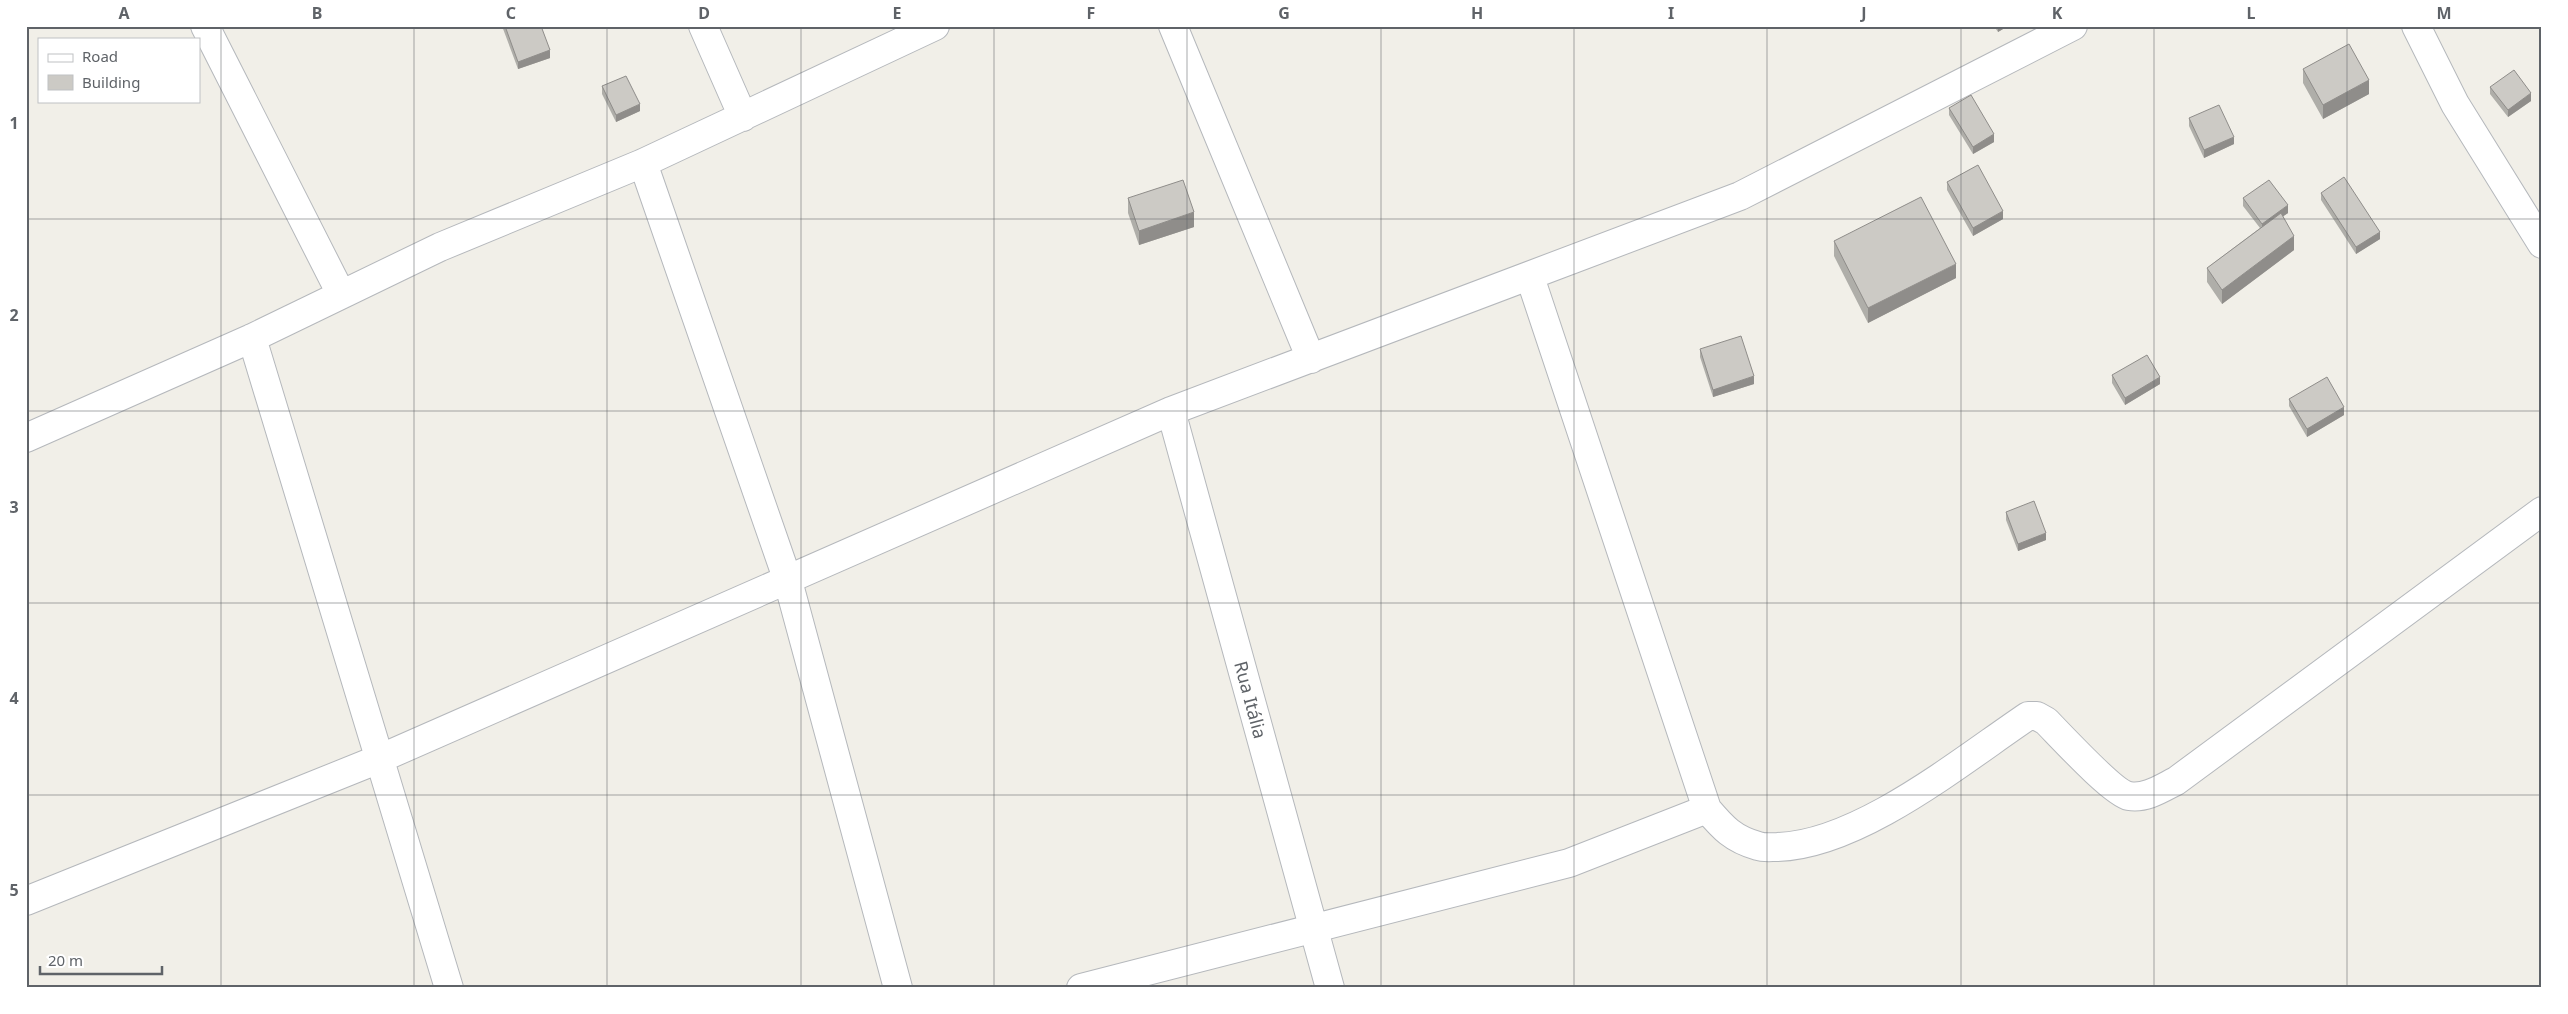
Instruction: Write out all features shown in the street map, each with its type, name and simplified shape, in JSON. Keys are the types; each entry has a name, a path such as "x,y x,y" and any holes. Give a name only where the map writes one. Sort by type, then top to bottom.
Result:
{"street":[{"path":"206,26 341,294"},
{"path":"703,26 742,117"},
{"path":"26,438 252,338 440,248 643,163 935,26"},
{"path":"1173,26 1311,359"},
{"path":"26,901 379,759 1170,412 1740,196 2073,26"},
{"path":"2416,26 2455,104 2542,244"},
{"path":"643,163 788,581 898,988"},
{"path":"1530,277 1707,809 1726,832 1759,847 1791,846 1826,838 1892,809 2028,716 2037,716 2046,721 2090,767 2128,796 2147,795 2176,781 2542,511"},
{"path":"252,338 449,988"},
{"name":"Rua Itália","path":"1170,412 1330,988"},
{"path":"1081,988 1314,930 1570,863 1707,809"}],"building":[{"path":"505,26 541,26 550,50 518,62"},
{"path":"2349,44 2369,80 2323,105 2303,69"},
{"path":"2514,70 2531,93 2508,110 2490,87"},
{"path":"626,76 640,104 616,115 602,86"},
{"path":"1971,95 1994,134 1973,147 1949,108"},
{"path":"2219,105 2234,137 2204,150 2189,118"},
{"path":"1978,165 2003,211 1973,228 1947,182"},
{"path":"2344,177 2380,232 2356,247 2321,193"},
{"path":"1183,180 1194,212 1139,231 1128,198"},
{"path":"2269,180 2288,205 2262,224 2243,198"},
{"path":"1921,197 1956,264 1868,308 1834,241"},
{"path":"2281,213 2294,236 2222,290 2207,268"},
{"path":"1741,336 1754,376 1713,390 1700,349"},
{"path":"2147,355 2160,377 2125,398 2112,375"},
{"path":"2327,377 2344,407 2307,429 2289,399"},
{"path":"2034,501 2046,533 2018,544 2006,512"}]}
